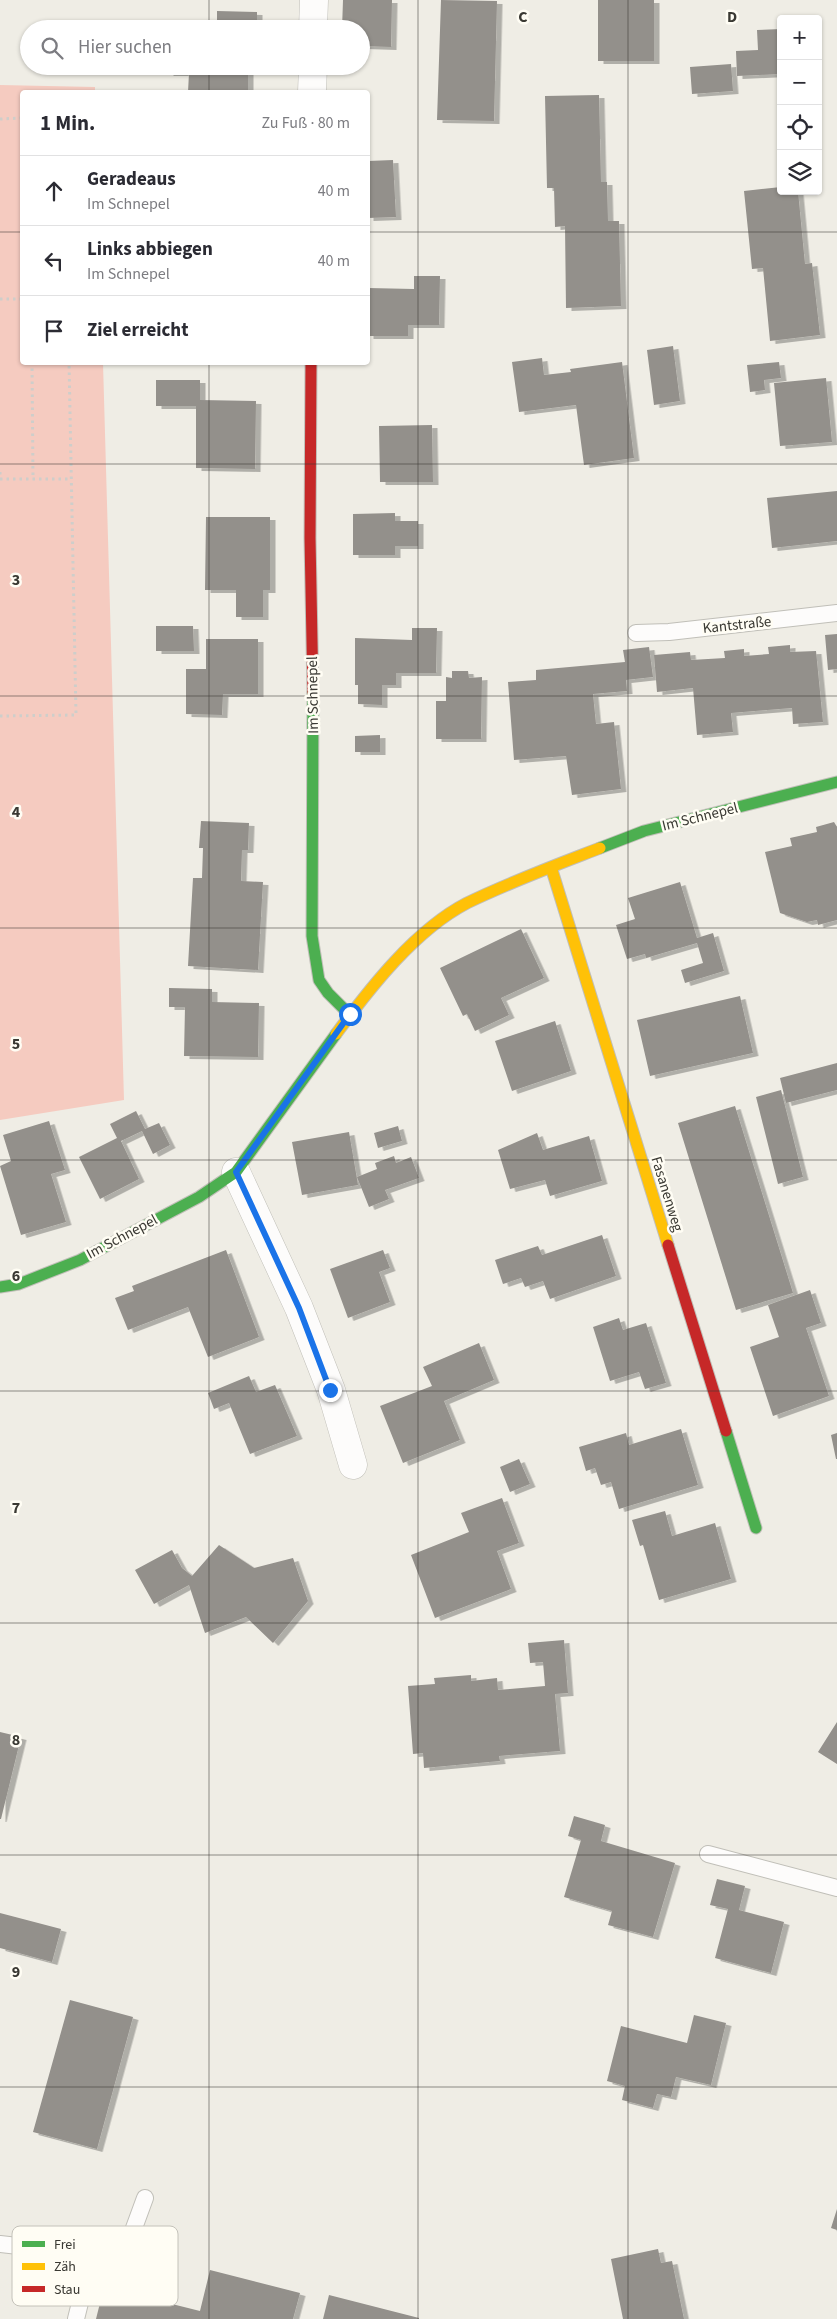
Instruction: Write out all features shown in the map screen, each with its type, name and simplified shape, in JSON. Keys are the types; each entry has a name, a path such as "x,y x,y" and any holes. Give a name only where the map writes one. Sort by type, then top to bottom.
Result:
{"street":[{"path":"313,20 314,0"},
{"path":"312,75 312,90"},
{"name":"Im Schnepel","path":"311,365 310,538 314,743 312,936 319,980 328,993 350,1014"},
{"name":"Im Schnepel","path":"0,1287 19,1284 80,1260 199,1197 236,1172 350,1014 405,952 434,926 466,904 644,832 837,782"},
{"name":"Fasanenweg","path":"551,868 756,1528"},
{"path":"236,1172 299,1308 330,1390 353,1466"}],"lane":[{"name":"Kantstraße","path":"636,633 669,632 837,613"},
{"path":"708,1854 837,1888"},
{"path":"135,2226 145,2198"},
{"path":"76,2319 79,2306"}],"path":[{"path":"0,118 20,118"},
{"path":"0,299 20,299"},
{"path":"32,365 34,479"},
{"path":"0,716 76,714 69,365"},
{"path":"0,472 0,479 70,478"}],"shaded area":[{"path":"0,85 95,87 95,90 20,90 20,365 103,365 124,1100 0,1120"}],"building":[{"path":"343,0 392,0 391,47 370,46 370,20 342,20"},
{"path":"441,0 497,1 494,121 437,120"},
{"path":"598,0 654,0 654,61 598,61"},
{"path":"217,11 257,12 257,20 217,20"},
{"path":"777,29 777,74 737,76 736,51 758,50 757,30"},
{"path":"731,64 733,91 692,94 690,67"},
{"path":"189,75 248,75 248,90 188,90"},
{"path":"599,95 601,182 607,182 608,221 619,221 621,306 566,308 565,226 555,227 554,188 547,188 545,96"},
{"path":"393,160 396,217 370,218 370,161"},
{"path":"777,187 777,195 798,195 805,264 812,263 820,335 770,341 763,268 752,269 744,191"},
{"path":"414,276 440,276 439,325 408,325 408,336 370,336 370,288 414,289"},
{"path":"673,346 680,401 654,405 647,350"},
{"path":"542,358 544,375 571,372 570,369 622,362 634,458 584,465 576,405 519,412 512,362"},
{"path":"779,362 781,378 764,380 765,390 750,392 747,365"},
{"path":"826,378 832,442 780,446 774,383"},
{"path":"156,380 200,380 200,400 256,401 255,469 196,468 196,406 156,406"},
{"path":"432,425 433,482 380,482 379,426"},
{"path":"837,491 837,541 772,548 767,498"},
{"path":"395,513 395,521 418,521 418,546 395,546 395,555 353,555 353,514"},
{"path":"206,517 270,517 270,590 263,590 263,617 236,617 236,590 205,590"},
{"path":"156,626 193,626 194,651 156,651"},
{"path":"412,628 437,628 436,673 396,673 396,685 382,685 382,705 358,704 358,685 355,685 355,638 412,640"},
{"path":"837,634 837,669 828,670 825,635"},
{"path":"206,639 258,639 258,694 223,694 222,715 186,714 186,669 206,669"},
{"path":"790,645 790,652 816,651 823,722 793,724 792,708 731,713 733,732 697,735 693,688 657,692 654,655 690,652 691,660 725,658 724,651 744,649 744,656 769,654 768,647"},
{"path":"649,647 653,677 626,680 627,691 593,694 596,724 614,722 621,789 572,795 566,756 514,760 508,682 536,680 536,670 625,662 623,650"},
{"path":"452,671 468,671 469,678 482,677 481,739 436,739 436,701 446,701 446,677 452,678"},
{"path":"380,735 380,752 355,752 355,736"},
{"path":"201,821 249,823 248,850 242,850 241,881 263,882 258,970 188,966 193,878 202,878 203,848 199,848"},
{"path":"834,822 837,827 837,920 818,925 817,920 807,922 780,913 765,852 792,846 790,838 817,832 816,827"},
{"path":"680,882 697,938 713,933 724,971 685,983 681,970 703,963 697,943 646,958 645,954 627,959 616,925 635,919 628,898"},
{"path":"521,929 544,978 501,998 509,1015 475,1031 467,1014 463,1016 440,968"},
{"path":"169,988 212,989 212,1002 259,1003 258,1057 184,1056 185,1007 169,1007"},
{"path":"740,996 753,1053 650,1076 637,1020"},
{"path":"555,1021 571,1071 512,1091 495,1041"},
{"path":"837,1063 837,1090 786,1103 780,1078"},
{"path":"781,1090 803,1177 778,1184 756,1097"},
{"path":"735,1106 793,1293 736,1310 678,1123"},
{"path":"136,1111 145,1129 159,1123 170,1145 153,1154 142,1131 121,1141 139,1179 100,1199 79,1157 117,1138 110,1124"},
{"path":"49,1121 65,1170 51,1174 66,1222 21,1235 0,1166 11,1161 3,1135"},
{"path":"398,1126 402,1141 378,1148 374,1133"},
{"path":"349,1132 358,1185 302,1195 292,1142"},
{"path":"537,1133 543,1150 589,1136 602,1181 550,1196 545,1180 510,1189 498,1150"},
{"path":"394,1156 396,1163 411,1157 419,1178 385,1190 389,1199 369,1207 357,1177 377,1169 375,1163"},
{"path":"602,1235 616,1276 550,1299 543,1281 525,1287 521,1278 503,1284 495,1260 538,1246 542,1255"},
{"path":"226,1250 259,1337 208,1357 188,1307 128,1330 115,1298 134,1291 132,1286"},
{"path":"383,1250 390,1268 379,1272 390,1302 348,1318 330,1269"},
{"path":"810,1290 821,1323 806,1328 829,1396 773,1416 750,1347 779,1337 768,1305"},
{"path":"619,1318 623,1330 646,1323 666,1383 645,1389 639,1372 610,1381 593,1327"},
{"path":"479,1343 494,1380 444,1401 460,1440 403,1463 380,1406 432,1386 423,1367"},
{"path":"249,1376 256,1392 275,1385 297,1436 250,1454 229,1403 214,1409 208,1393"},
{"path":"681,1429 698,1485 619,1509 611,1482 601,1485 595,1468 586,1471 579,1447 626,1433 629,1445"},
{"path":"837,1433 837,1459 836,1459 831,1435"},
{"path":"519,1459 530,1484 510,1492 500,1467"},
{"path":"502,1498 519,1543 497,1551 511,1589 435,1618 411,1555 469,1532 461,1513"},
{"path":"665,1511 672,1536 715,1523 731,1579 659,1600 643,1545 640,1546 632,1520"},
{"path":"219,1545 254,1568 293,1558 308,1601 273,1643 246,1617 205,1633 189,1585 154,1604 135,1570 172,1550 182,1568 192,1576"},
{"path":"564,1640 568,1693 555,1694 560,1751 499,1756 500,1761 424,1768 423,1753 413,1754 408,1686 435,1684 434,1678 471,1675 471,1681 497,1678 498,1690 545,1686 543,1662 530,1663 528,1643"},
{"path":"837,1722 837,1764 818,1752"},
{"path":"0,1732 21,1737 1,1819 0,1819"},
{"path":"574,1816 605,1825 601,1841 675,1863 653,1937 608,1925 612,1911 564,1897 581,1840 568,1836"},
{"path":"717,1879 745,1886 739,1910 784,1922 771,1973 715,1958 728,1909 710,1905"},
{"path":"0,1913 61,1929 52,1962 0,1948"},
{"path":"70,2000 133,2017 97,2149 33,2132"},
{"path":"694,2015 726,2023 711,2085 676,2077 671,2097 657,2094 653,2108 622,2100 625,2086 607,2081 621,2026 687,2043"},
{"path":"837,2209 837,2230 831,2228"},
{"path":"658,2249 661,2263 672,2261 684,2319 623,2319 611,2259"},
{"path":"210,2270 300,2293 293,2319 96,2319 99,2306 178,2306 200,2311"},
{"path":"329,2295 419,2318 419,2319 323,2319"}],"traffic: fast":[{"path":"313,693 312,936 319,980 328,993 350,1015"},
{"path":"600,848 644,831 837,782"},
{"path":"0,1287 19,1284 80,1260 199,1197 236,1172 336,1034"},
{"path":"726,1431 756,1528"}],"traffic: slow":[{"path":"336,1034 363,998 395,961 429,928 448,914 500,888 600,848"},
{"path":"551,867 668,1245"}],"traffic: jam":[{"path":"311,365 310,538 313,693"},
{"path":"668,1245 726,1431"}],"route":[{"path":"330,1390 299,1308 236,1172 350,1014"}]}
